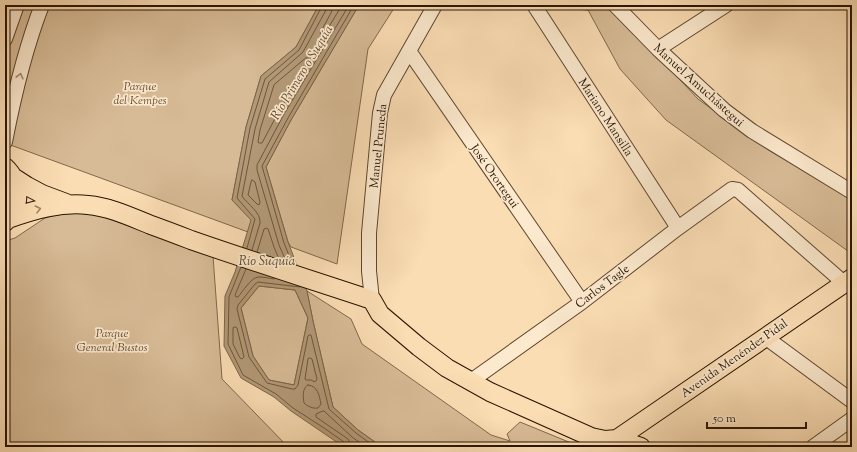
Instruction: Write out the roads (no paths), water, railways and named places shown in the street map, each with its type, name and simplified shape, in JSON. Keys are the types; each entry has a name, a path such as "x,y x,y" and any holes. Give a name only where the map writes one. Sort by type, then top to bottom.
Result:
{"main road":[{"path":"7,170 26,186 68,204"},
{"path":"7,170 17,188 18,199 14,210 7,220"},
{"path":"7,220 28,212 49,207 68,204 90,205 118,212 192,240 372,300 380,314 419,347 447,368 490,392 591,437 605,440 617,439 641,447"},
{"name":"Avenida Menéndez Pidal","path":"617,439 848,280"}],"street":[{"path":"5,39 17,5"},
{"path":"5,142 27,47 42,5"},
{"name":"Manuel Pruneda","path":"372,300 369,271 369,233 380,113 384,95 435,5"},
{"name":"Mariano Mansilla","path":"534,5 678,228"},
{"path":"547,5 550,29"},
{"name":"Manuel Amuchástegui","path":"616,5 658,49 724,110 752,131 852,192"},
{"path":"658,49 726,5"},
{"name":"José Orortegui","path":"409,51 582,302"},
{"name":"Carlos Tagle","path":"471,381 582,302 678,228 732,189 738,190 848,280"},
{"path":"765,337 852,401"},
{"path":"813,447 852,419"}],"water":[{"name":"Río Suquía","path":"319,5 359,5 291,120 266,167 288,242 307,291 333,407 358,430 382,447 344,447 291,411 274,397 241,378 224,346 225,296 235,272 251,220 232,200 246,127 261,76 296,47","holes":["259,286 295,290 308,318 294,385 269,380 253,356 241,308"]}],"water label":[{"name":"Río Primero o Suquía","path":"301,72"}],"park label":[{"name":"Parque del Kempes","path":"140,93"},
{"name":"Parque General Bustos","path":"112,340"}]}
